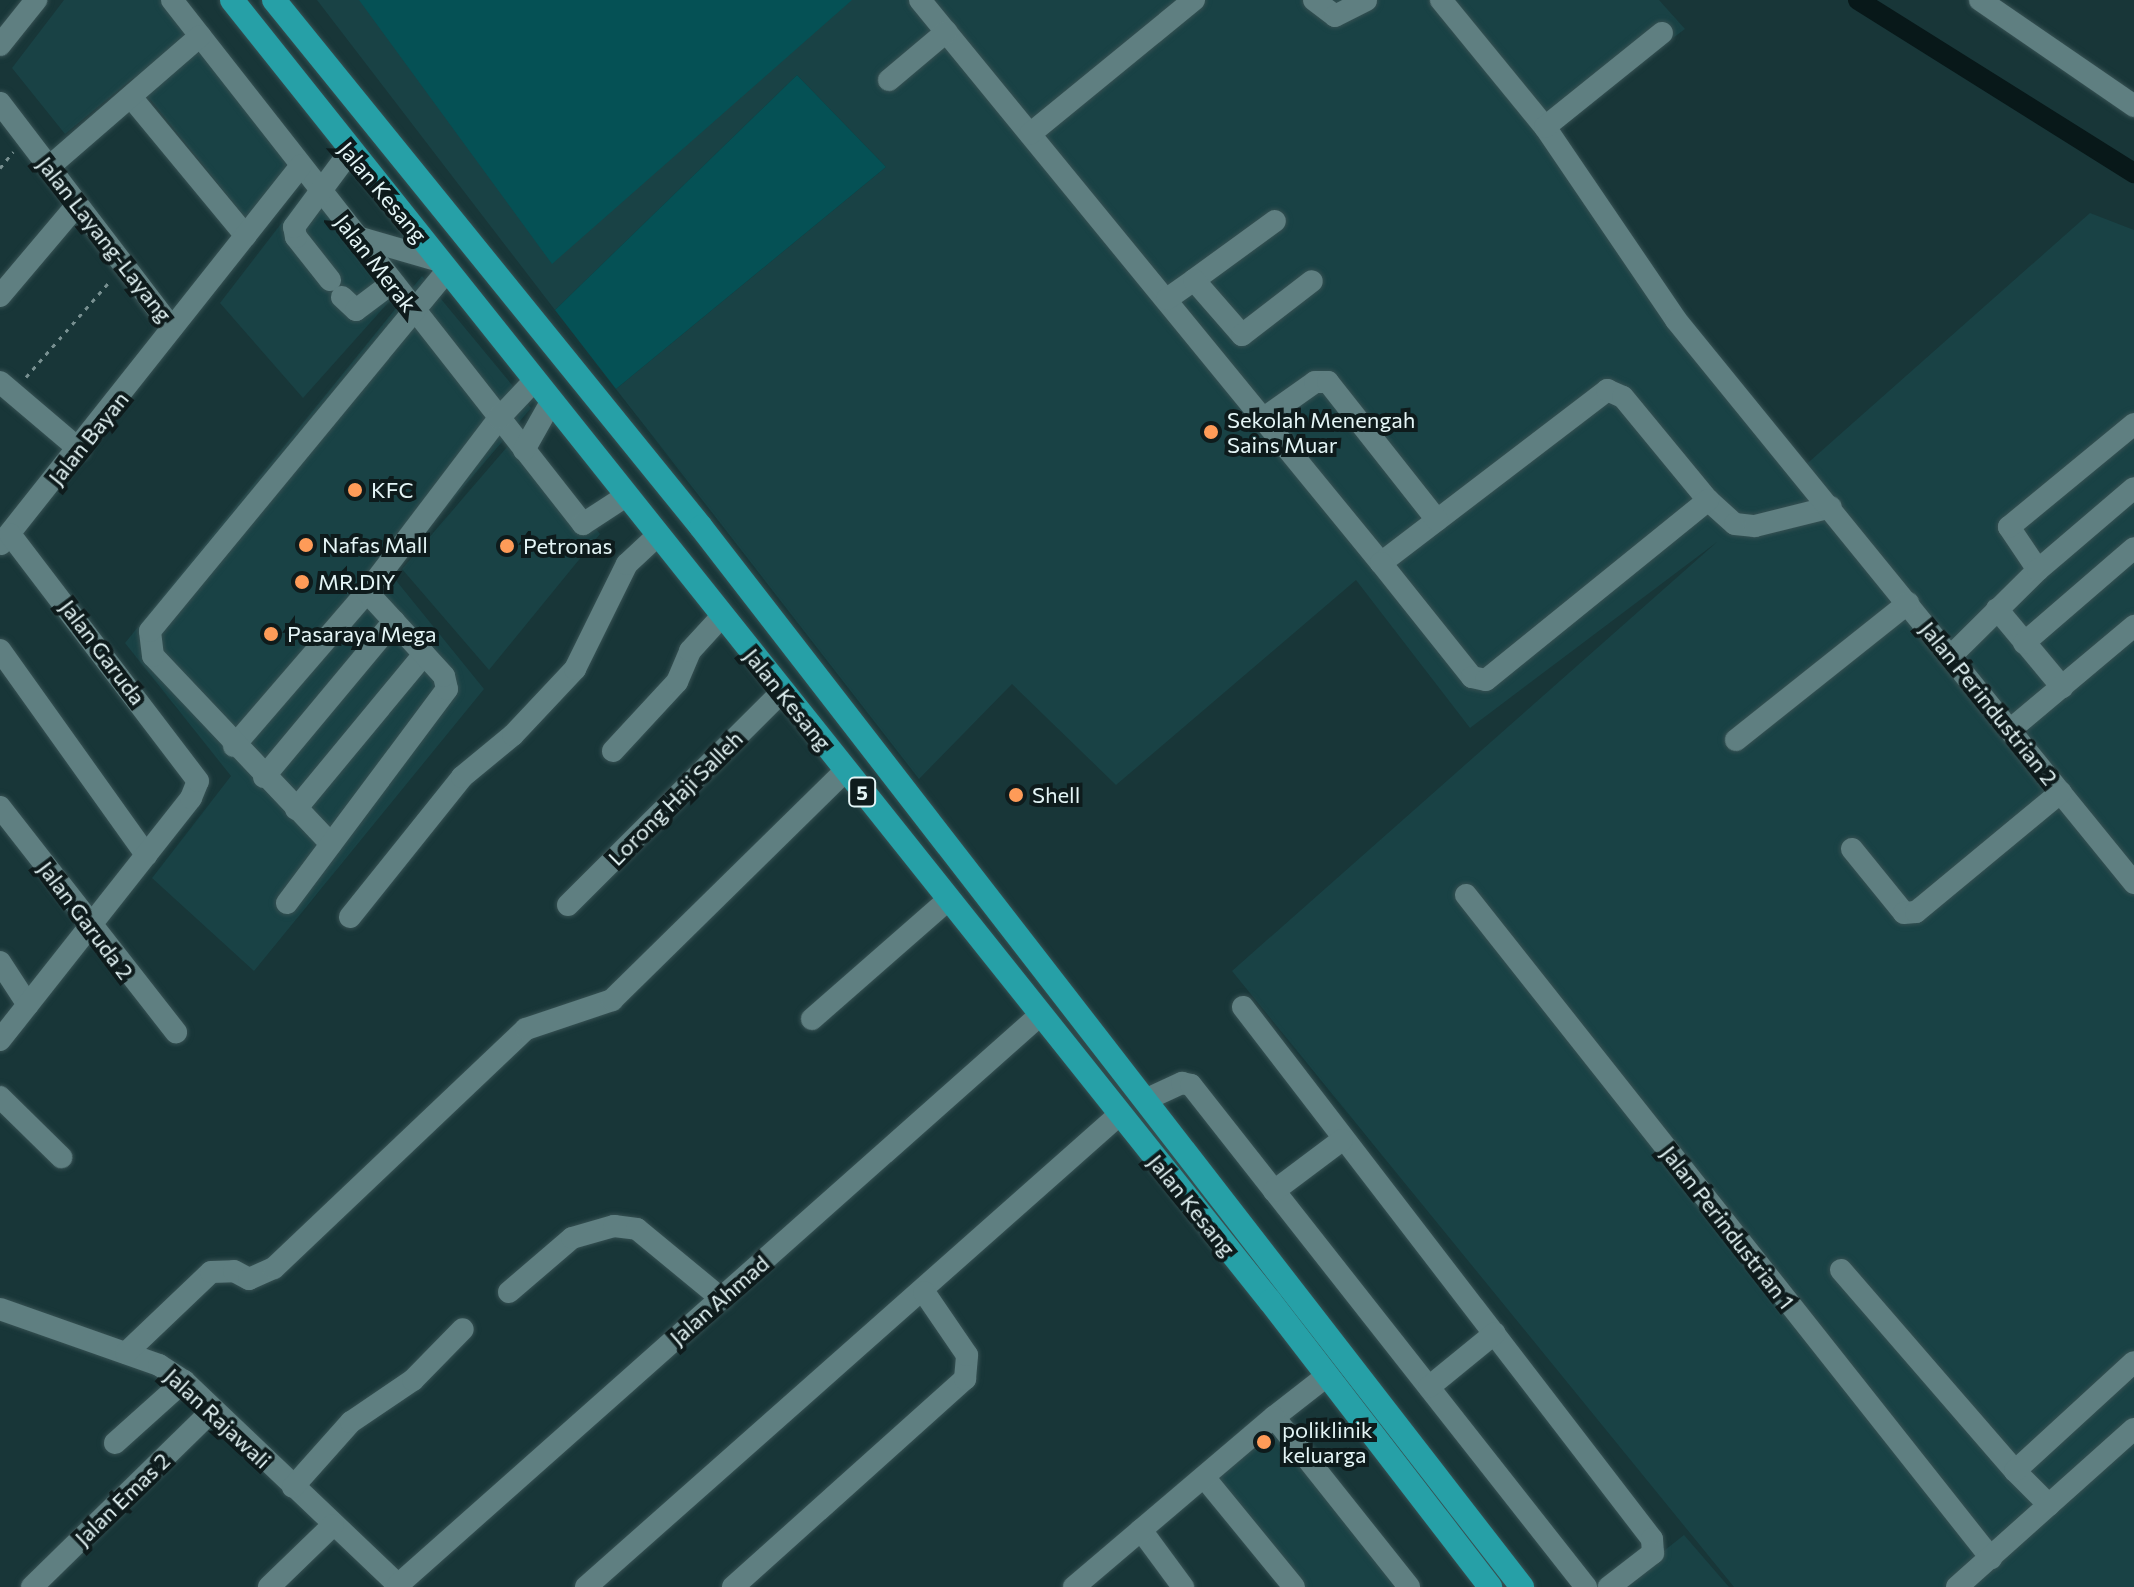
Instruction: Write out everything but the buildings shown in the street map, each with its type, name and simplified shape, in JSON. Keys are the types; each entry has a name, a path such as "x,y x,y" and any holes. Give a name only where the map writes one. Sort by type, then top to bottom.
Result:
{"main road":[{"name":"Jalan Kesang","path":"232,0 349,153 444,266 1120,1114 1490,1587"},
{"name":"Jalan Kesang","path":"274,0 1156,1095 1522,1587"}],"street":[{"path":"0,45 36,0"},
{"name":"Jalan Merak","path":"172,0 583,524 626,496"},
{"path":"1030,134 1194,0"},
{"path":"1314,0 1335,16 1366,0"},
{"name":"Jalan Perindustrian 2","path":"1441,0 1545,127 1676,320 1838,515 2134,883"},
{"path":"1980,0 2134,106"},
{"path":"922,1 1472,677 1486,680 1708,500"},
{"path":"889,80 946,32"},
{"path":"1545,127 1662,33"},
{"path":"49,167 200,36"},
{"path":"131,97 246,236"},
{"name":"Jalan Layang-Layang","path":"0,103 172,328 301,166"},
{"path":"349,153 294,232 356,310 392,283"},
{"path":"0,296 77,205"},
{"path":"1167,299 1275,221"},
{"path":"331,844 234,746 153,656 150,631 413,310 444,266 356,237"},
{"path":"1194,280 1242,335 1312,281"},
{"name":"Jalan Bayan","path":"5,539 172,328"},
{"path":"234,746 367,592 499,418 534,381"},
{"path":"1264,418 1315,382 1328,382 1437,520"},
{"path":"6,387 79,449"},
{"path":"1381,563 1607,390 1623,397 1708,500 1745,527 1838,515"},
{"path":"524,450 551,402"},
{"path":"2038,570 2009,527 2134,424"},
{"path":"1951,656 2038,570 2134,488"},
{"path":"350,917 462,777 513,735 575,669 627,564 657,536"},
{"name":"Jalan Garuda","path":"5,539 193,774 197,788 146,855"},
{"path":"2024,643 2134,548"},
{"path":"287,903 442,701 447,689 444,676 367,592"},
{"path":"1736,740 1908,603"},
{"path":"1997,609 2062,687"},
{"path":"613,751 677,682 690,651 722,616"},
{"path":"264,777 394,621"},
{"path":"2010,730 2134,626"},
{"path":"0,650 146,855 0,1040"},
{"path":"296,809 424,654"},
{"name":"Lorong Haji Salleh","path":"568,905 782,692"},
{"path":"126,1353 211,1272 234,1271 249,1279 274,1268 526,1029 612,1000 845,771"},
{"path":"1852,849 1904,913 1916,912 2061,792"},
{"name":"Jalan Garuda 2","path":"0,807 176,1032"},
{"name":"Jalan Perindustrian 1","path":"1466,895 1991,1558"},
{"path":"812,1019 948,900"},
{"path":"0,962 28,1005"},
{"path":"1243,1007 1342,1140 1495,1333 1652,1539 1653,1553 1609,1587"},
{"name":"Jalan Ahmad","path":"399,1586 1040,1015"},
{"path":"1156,1095 1191,1085 1586,1587"},
{"path":"0,1097 61,1157"},
{"path":"586,1587 924,1292 1120,1114"},
{"path":"1274,1191 1342,1140"},
{"path":"509,1292 572,1238 614,1226 637,1229 722,1299"},
{"path":"1841,1270 2015,1471 2049,1505"},
{"path":"733,1587 965,1379 967,1355 924,1292"},
{"name":"Jalan Rajawali","path":"0,1309 126,1353 184,1381 399,1586"},
{"path":"293,1487 351,1422 413,1380 463,1329"},
{"path":"1429,1387 1495,1333"},
{"path":"2015,1471 2134,1362"},
{"path":"1074,1587 1324,1378"},
{"path":"115,1443 184,1381"},
{"name":"Jalan Emas 2","path":"32,1587 213,1410"},
{"path":"1274,1417 1409,1587"},
{"path":"1957,1587 2134,1429"},
{"path":"1204,1477 1294,1587"},
{"path":"269,1587 333,1525"},
{"path":"1141,1530 1183,1587"}],"path":[{"path":"6,387 124,265"}],"shaded area":[{"path":"64,0 186,0 312,162 257,232 133,78 65,134 12,68"},
{"path":"317,0 1659,0 1685,29 1550,130 1801,469 2090,213 2134,230 2134,1587 1734,1587 1232,971 1717,542 1470,728 1356,580 1116,785 1012,684 919,779 616,389 886,167 797,75 555,310"},
{"path":"359,0 852,0 552,264"},
{"path":"797,75 886,167 616,389 555,310"},
{"path":"317,177 403,286 303,398 220,303"},
{"path":"422,276 531,408 390,573 484,689 254,971 152,878 231,776 125,643"},
{"path":"520,432 600,534 489,670 402,569"},
{"path":"1283,1417 1417,1587 1287,1587 1205,1486"},
{"path":"1684,1535 1729,1587 1618,1587"}],"waterway":[{"path":"1858,0 2134,173"}],"place":[{"name":"Sekolah Menengah Sains Muar","path":"1211,432"},
{"name":"KFC","path":"355,490"},
{"name":"Nafas Mall","path":"306,545"},
{"name":"Petronas","path":"507,546"},
{"name":"MR.DIY","path":"302,582"},
{"name":"Pasaraya Mega","path":"271,634"},
{"name":"Shell","path":"1016,795"},
{"name":"poliklinik keluarga","path":"1264,1442"}]}
